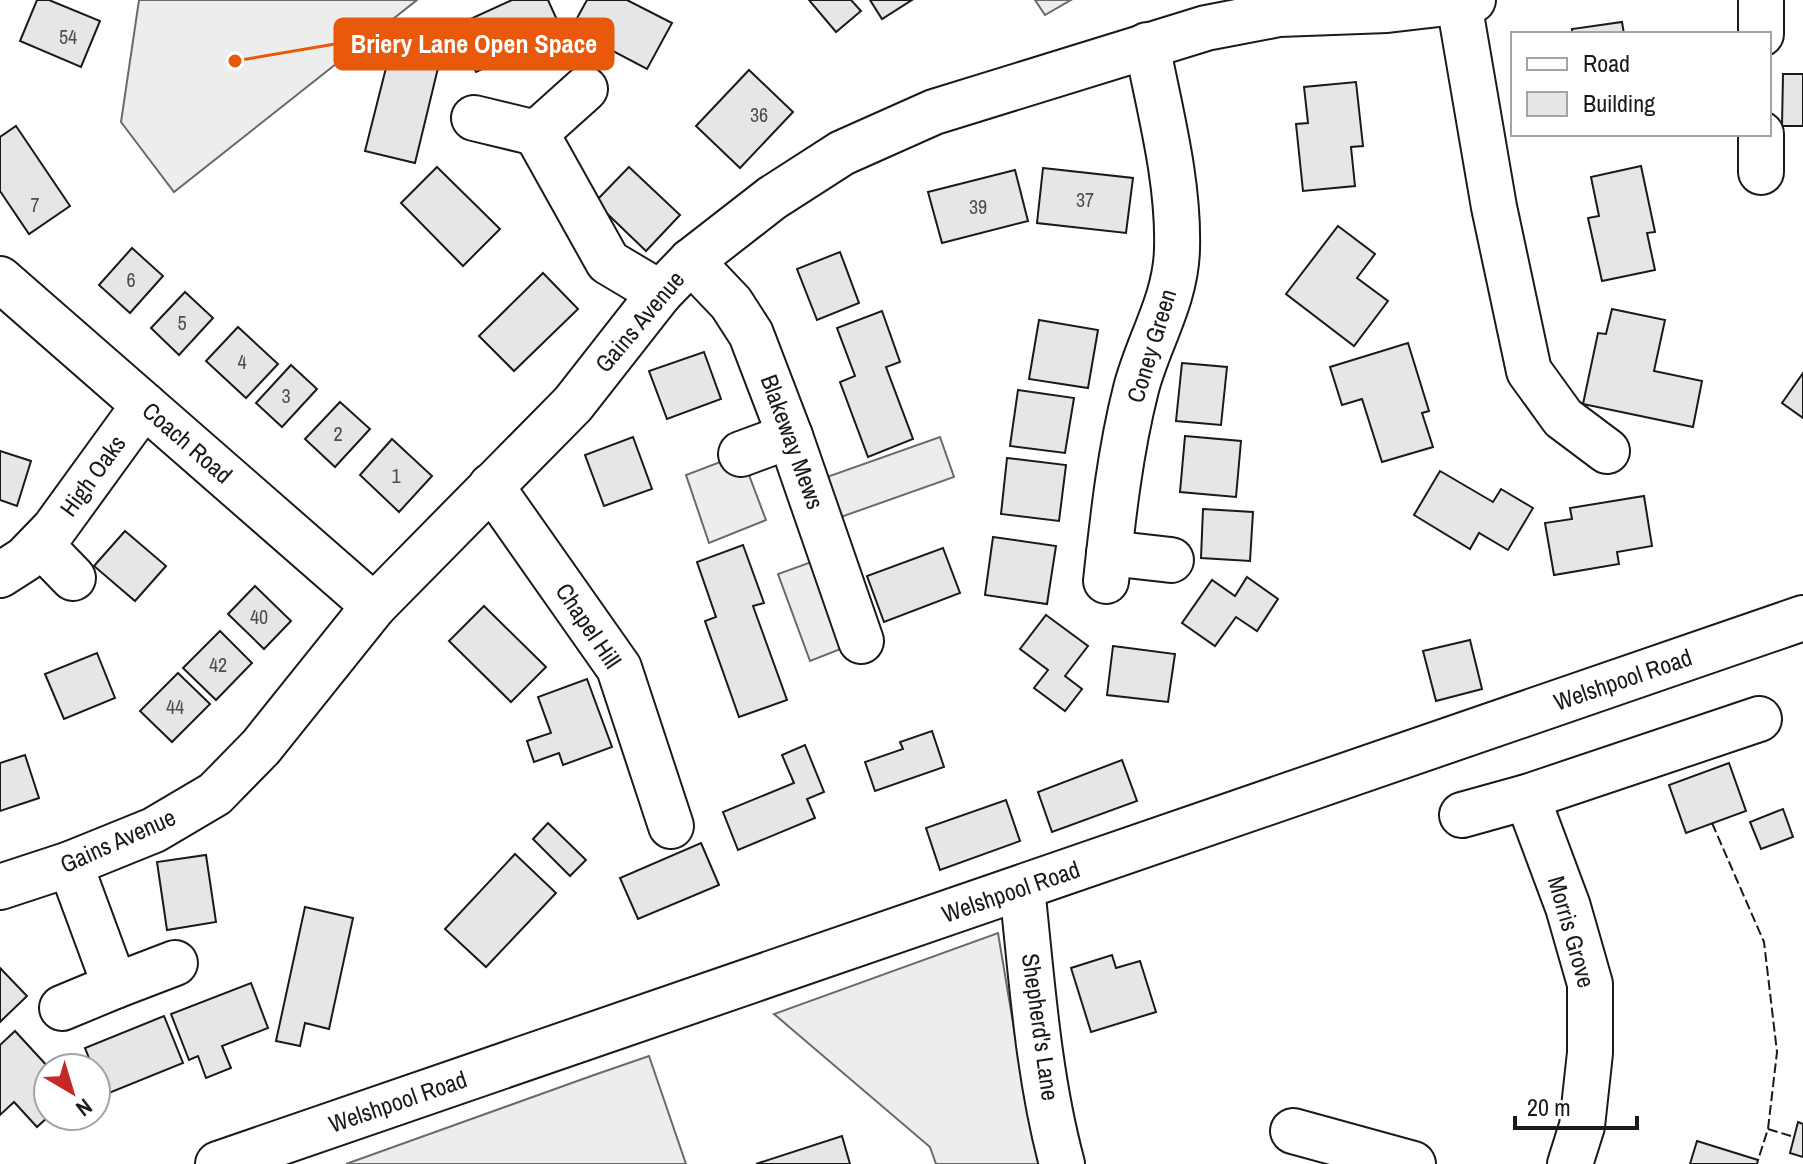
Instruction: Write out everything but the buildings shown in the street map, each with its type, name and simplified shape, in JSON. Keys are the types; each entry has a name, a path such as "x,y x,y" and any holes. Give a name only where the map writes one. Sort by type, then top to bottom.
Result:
{"street":[{"path":"1761,0 1761,32"},
{"path":"1466,2 1494,207 1529,371 1563,418 1607,451"},
{"name":"Gains Avenue","path":"0,887 70,864 154,830 215,794 261,747 374,606 573,404 660,293 691,261 772,198 842,153 934,112 1278,7 1387,10 1466,2"},
{"name":"Coney Green","path":"1147,45 1176,196 1177,253 1166,311 1134,400 1124,444 1107,567 1171,560"},
{"path":"536,133 585,89"},
{"path":"474,118 536,133 608,262 660,293"},
{"name":"Blakeway Mews","path":"691,261 731,303 751,334 861,641"},
{"name":"Coach Road","path":"0,279 374,606"},
{"name":"High Oaks","path":"0,575 41,545 144,405"},
{"path":"741,454 790,436"},
{"name":"Chapel Hill","path":"491,486 619,668 671,826"},
{"path":"41,545 73,578"},
{"name":"Welshpool Road","path":"218,1164 1803,618"},
{"path":"1462,815 1527,797 1759,719"},
{"name":"Morris Grove","path":"1527,797 1568,907 1590,984 1590,1053 1582,1126 1570,1164"},
{"path":"70,864 115,986"},
{"name":"Shepherd's Lane","path":"1022,888 1032,982 1062,1164"},
{"path":"62,1008 175,963"},
{"path":"1293,1131 1413,1164"}],"shaded area":[{"path":"139,0 417,0 174,192 121,122"},
{"path":"1035,0 1071,0 1045,15"},
{"path":"940,437 954,477 821,524 807,484"},
{"path":"741,454 766,520 709,543 686,475"},
{"path":"828,556 861,641 810,661 778,574"},
{"path":"998,933 1029,1119 1040,1164 936,1164 930,1147 774,1014"},
{"path":"649,1056 686,1164 346,1164 594,1075"}],"fence":[{"path":"1712,823 1764,942 1777,1052 1768,1129 1758,1160"},
{"path":"1768,1129 1794,1137"}],"place":[{"name":"Briery Lane Open Space","path":"235,61"}]}
